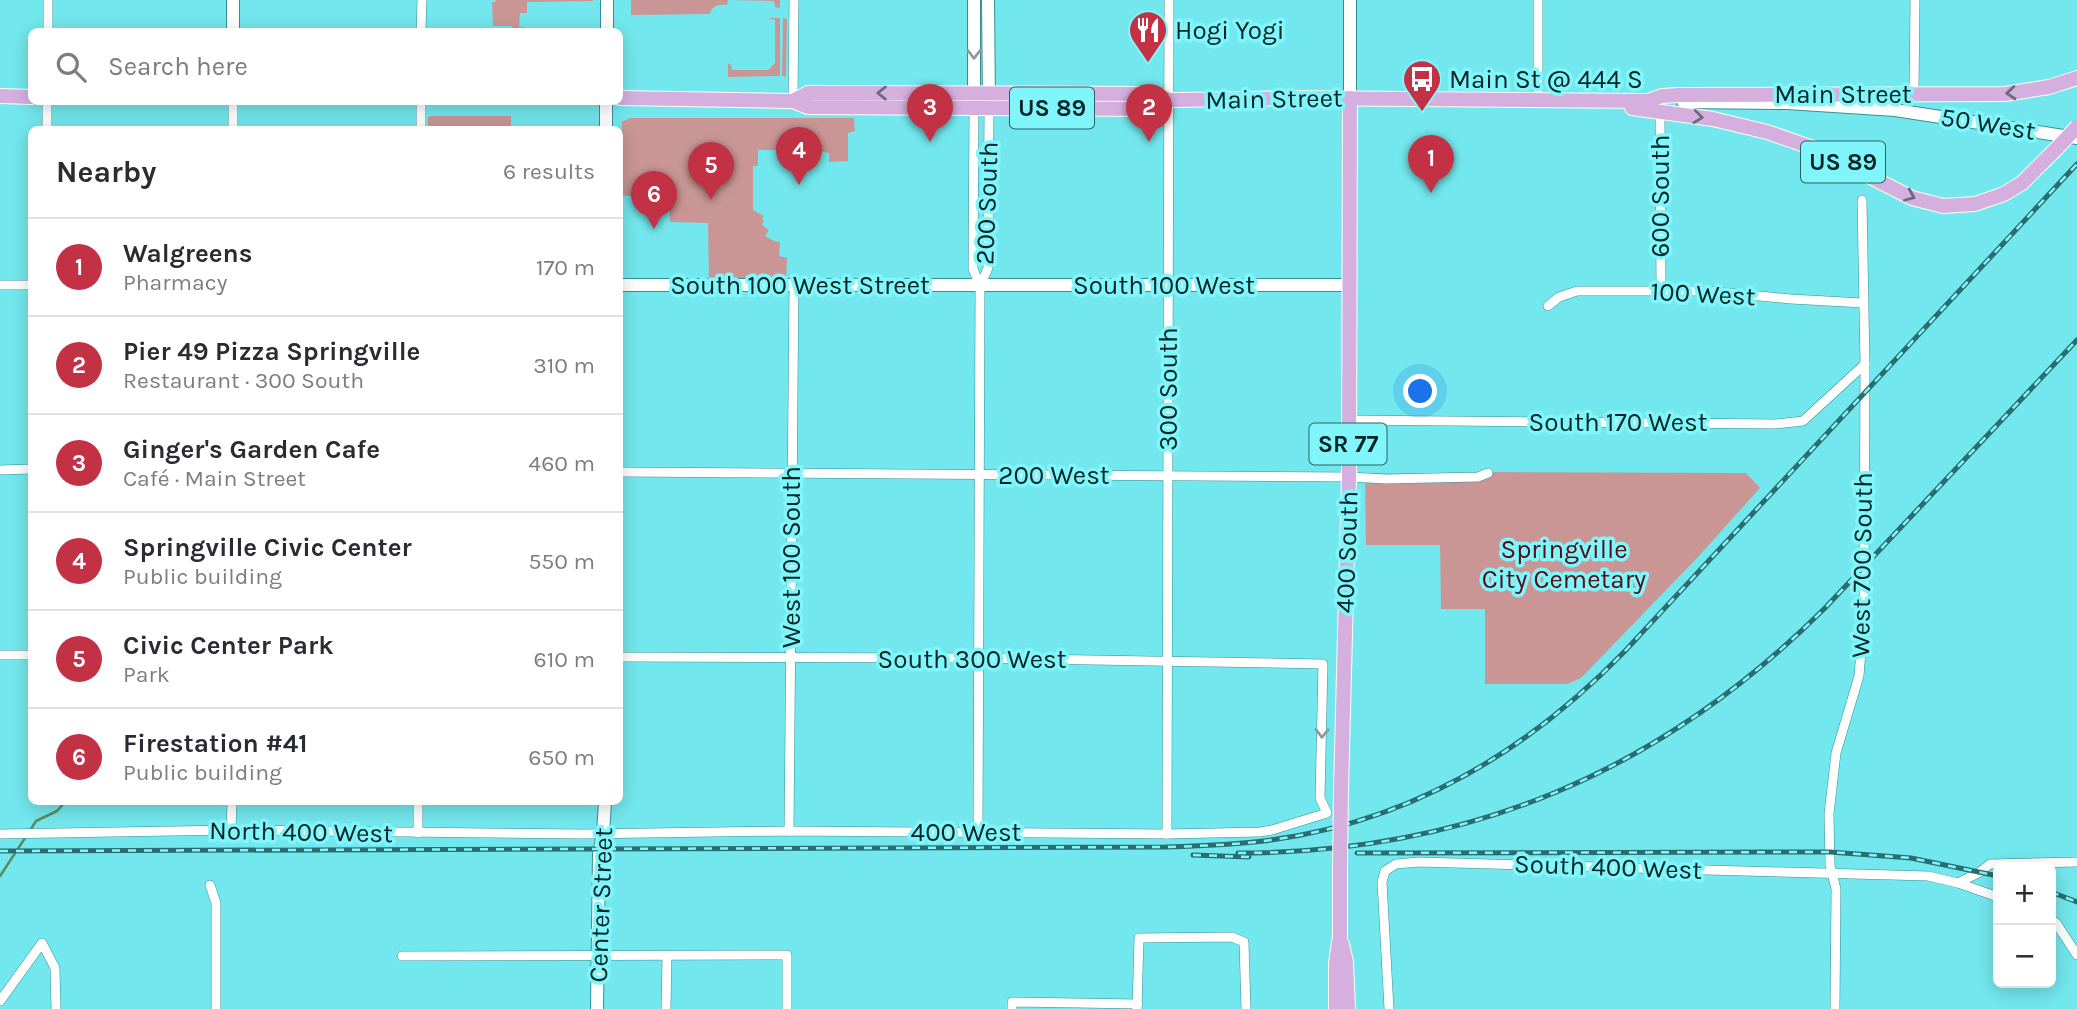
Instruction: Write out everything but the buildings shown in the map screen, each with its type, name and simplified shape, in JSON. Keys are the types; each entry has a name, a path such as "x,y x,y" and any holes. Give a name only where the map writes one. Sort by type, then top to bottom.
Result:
{"main road":[{"name":"Main Street","path":"1656,105 1671,95 2004,94 2049,87 2077,78"},
{"path":"0,96 28,97"},
{"name":"Main Street","path":"623,98 793,101 808,107 982,100 1155,108 1168,100 1607,100 1631,108 1656,105 1777,135 1836,159 1912,198 1943,205 1975,204 2004,194 2022,183 2077,127"},
{"name":"400 South","path":"1336,1009 1336,963 1340,936 1349,477 1350,98"},
{"name":"400 South","path":"1340,936 1346,962 1348,1009"}],"street":[{"path":"48,0 48,28"},
{"path":"233,0 233,28"},
{"path":"421,28 422,0"},
{"path":"607,0 607,28"},
{"path":"793,101 794,0"},
{"name":"200 South","path":"974,0 982,100 988,268 981,286"},
{"name":"200 South","path":"981,286 973,269 988,0"},
{"name":"300 South","path":"1167,834 1169,0"},
{"name":"400 South","path":"1350,0 1350,98"},
{"path":"1538,0 1538,100"},
{"path":"1914,94 1915,0"},
{"name":"50 West","path":"1656,105 1787,103 1871,108 2077,138"},
{"path":"47,105 47,126"},
{"path":"233,105 233,126"},
{"path":"421,105 421,126"},
{"path":"606,105 606,126"},
{"name":"600 South","path":"1656,105 1661,290"},
{"name":"West 700 South","path":"1835,1009 1836,889 1830,865 1829,814 1836,753 1860,676 1864,615 1865,365 1862,200"},
{"name":"West 100 South","path":"789,831 794,284"},
{"path":"0,285 28,285"},
{"name":"South 100 West Street","path":"623,285 981,286"},
{"name":"South 100 West","path":"981,286 1348,285"},
{"path":"978,833 981,286"},
{"name":"100 West","path":"1548,306 1559,297 1577,290 1708,291 1863,303"},
{"name":"South 170 West","path":"1348,420 1776,424 1803,421 1865,365"},
{"path":"0,470 28,470"},
{"name":"200 West","path":"623,472 1387,479 1478,477 1488,473"},
{"path":"0,655 28,655"},
{"name":"South 300 West","path":"623,657 979,658 1324,664 1320,798 1327,813"},
{"path":"231,831 232,805"},
{"path":"418,805 418,833"},
{"name":"Center Street","path":"597,1009 598,855 603,834 605,805"},
{"name":"400 West","path":"603,834 789,831 1167,834 1260,832 1327,813"},
{"name":"North 400 West","path":"0,834 231,831 603,834"},
{"name":"South 400 West","path":"1389,1009 1382,882 1385,870 1395,864 1419,862 1927,876 1993,895"},
{"path":"1958,883 1990,864 2077,862"},
{"path":"210,885 216,903 216,1009"},
{"path":"2056,923 2077,955"},
{"path":"1012,1005 1138,1007 1139,938 1232,937 1244,943 1246,1009"},
{"path":"0,1001 41,943 55,968 56,1009"},
{"path":"402,956 787,955 787,1009"},
{"path":"666,1009 667,956"}],"green space":[{"path":"593,0 527,2 527,13 520,13 519,27 525,28 493,26 492,2"},
{"path":"631,0 728,0 727,5 716,6 710,14 631,15"},
{"path":"728,0 780,0 780,8 775,7 774,1"},
{"path":"768,18 780,18 780,76 728,77 728,63 732,70 768,70 775,63 775,20"},
{"path":"783,18 787,19 784,77 782,75"},
{"path":"511,116 511,126 428,126 428,117"},
{"path":"630,118 854,118 855,131 848,133 848,161 829,162 829,153 816,150 758,150 758,166 753,166 753,210 764,216 762,225 769,230 765,236 780,242 779,256 787,258 786,279 709,279 708,223 670,222 669,195 623,196 622,122"},
{"name":"Springville City Cemetary","path":"1486,472 1746,473 1760,488 1697,558 1581,678 1567,684 1485,684 1485,609 1441,609 1440,545 1366,545 1365,473 1478,475"}],"waterway":[{"path":"29,832 36,821 57,811 62,805"},
{"path":"0,876 25,838"}],"railway":[{"path":"0,851 1165,847 1271,840 1322,831 1372,817 1464,776 1507,750 1588,687 1625,651 2077,164"},
{"path":"1238,853 1323,849 1405,838 1483,818 1558,792 1629,757 1698,715 1763,665 1826,607 2077,340"},
{"path":"1357,853 1830,852 1911,858 1993,875"},
{"path":"1193,855 1249,857"},
{"path":"2056,894 2077,902"}],"place":[{"name":"Hogi Yogi","path":"1148,64"},
{"name":"Main St @ 444 S","path":"1422,113"},
{"name":"Ginger's Garden Cafe","path":"930,142"},
{"name":"Pier 49 Pizza Springville","path":"1149,142"},
{"name":"Springville Civic Center","path":"799,185"},
{"name":"Walgreens","path":"1431,193"},
{"name":"Civic Center Park","path":"711,200"},
{"name":"Firestation #41","path":"654,229"}]}
